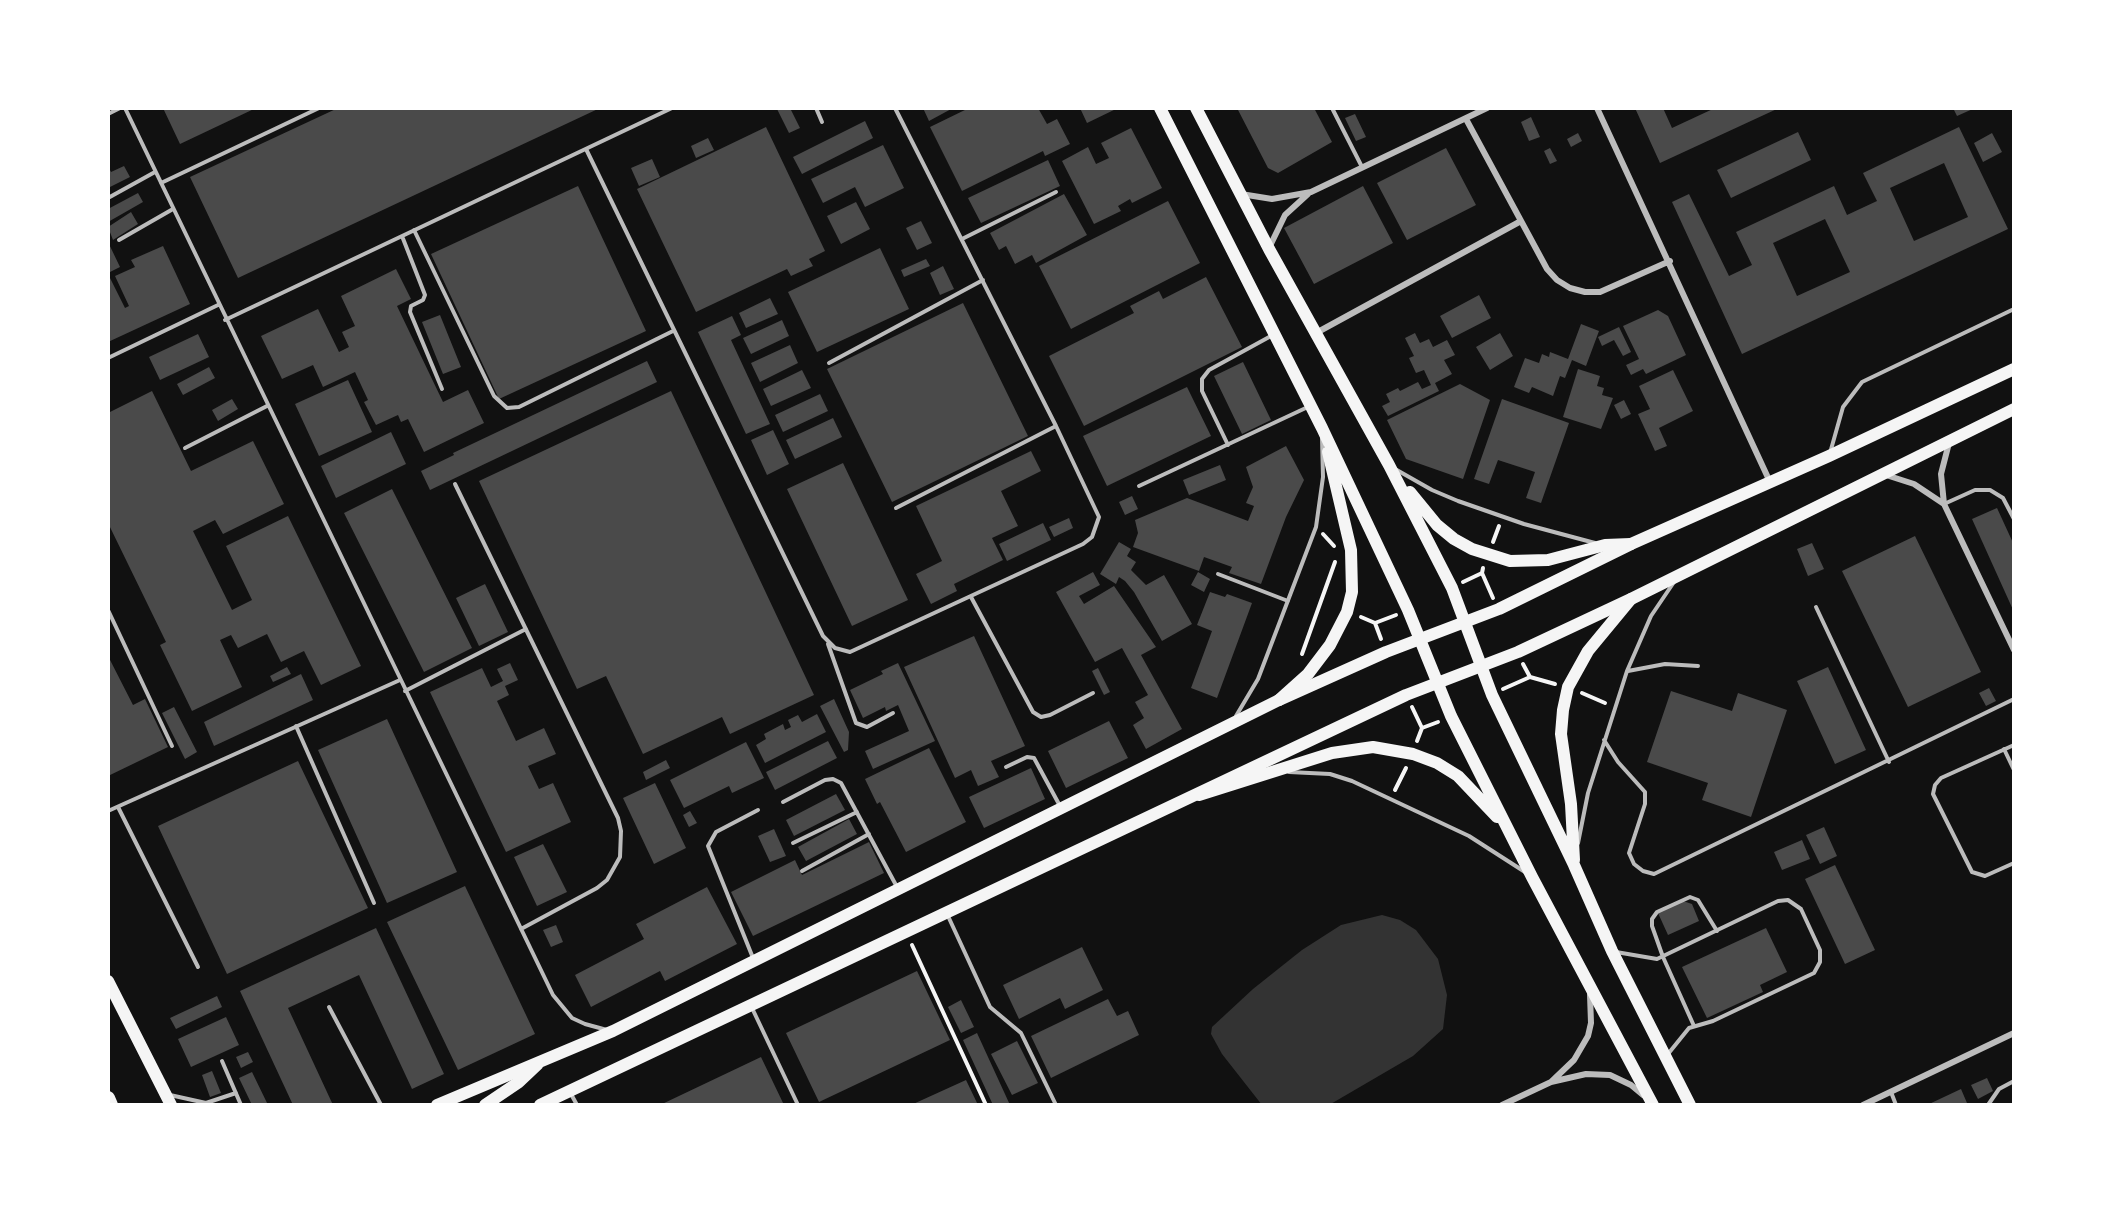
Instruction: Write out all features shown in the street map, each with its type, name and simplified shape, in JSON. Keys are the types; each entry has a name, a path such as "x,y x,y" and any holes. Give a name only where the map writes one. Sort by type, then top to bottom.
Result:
{"highway":[{"path":"108,1098 111,1105"}],"main road":[{"path":"1160,108 1322,428 1408,610 1437,683 1509,831 1652,1103"},
{"path":"1196,108 1269,249 1389,465 1452,588 1492,695 1574,865 1612,951 1690,1105"},
{"path":"437,1105 481,1085 537,1065 613,1031 899,891 1279,700 1420,639 1499,609 1630,544 1829,456 2014,369"},
{"path":"540,1105 946,912 1199,795 1406,695 1518,652 1631,599 2014,409"},
{"path":"1279,700 1308,674 1330,645 1347,612 1352,592 1352,550 1322,428"},
{"path":"1389,465 1437,525 1454,539 1488,555 1510,561 1538,561 1605,545 1630,544"},
{"path":"1574,865 1571,804 1561,734 1563,710 1568,687 1588,651 1631,599"},
{"path":"1199,795 1353,749 1394,749 1437,763 1458,776 1509,831"},
{"path":"108,981 169,1099 178,1105"},
{"path":"485,1105 519,1082 537,1065"}],"street":[{"path":"1240,194 1272,199 1311,192 1487,108"},
{"path":"1597,108 1670,261 1770,482"},
{"path":"1466,118 1547,269 1557,280 1570,288 1585,292 1600,292 1670,261"},
{"path":"1269,249 1285,214 1311,192"},
{"path":"1316,333 1521,220"},
{"path":"1951,439 1942,464 1944,504 2014,650"},
{"path":"1881,473 1914,484 1944,504"},
{"path":"1551,1082 1574,1060 1588,1036 1591,1023 1589,982"},
{"path":"1863,1105 2014,1033"},
{"path":"1502,1105 1551,1082 1586,1074 1610,1075 1631,1085 1652,1103"}],"lane":[{"path":"108,114 120,108"},
{"path":"125,108 225,320 561,1008 585,1024 613,1031"},
{"path":"161,183 319,108"},
{"path":"225,320 672,108"},
{"path":"816,108 822,122"},
{"path":"828,643 842,651 859,649 1083,544 1097,528 1099,518 1096,507 1056,426 896,108"},
{"path":"1332,108 1362,168"},
{"path":"586,149 673,331 828,643 855,723 867,727 892,713"},
{"path":"108,198 155,172"},
{"path":"962,239 1056,192"},
{"path":"119,240 173,209"},
{"path":"414,230 494,396 507,408 519,407 673,331"},
{"path":"402,237 425,295 423,300 411,306 410,312 442,389"},
{"path":"829,363 983,280"},
{"path":"108,358 218,305"},
{"path":"1829,456 1843,407 1870,375 2014,309"},
{"path":"1228,445 1202,391 1202,379 1209,370 1274,334"},
{"path":"185,448 267,406"},
{"path":"1138,486 1311,406"},
{"path":"896,508 1056,426"},
{"path":"1229,726 1258,679 1316,527 1323,477 1322,428"},
{"path":"1389,465 1432,490 1458,501 1524,524 1605,545"},
{"path":"455,484 618,818 622,844 614,869 597,888 521,929"},
{"path":"1944,504 1975,490 1990,490 2003,498 2014,519"},
{"path":"1218,574 1288,601"},
{"path":"1574,865 1588,793 1627,671 1651,616 1678,576"},
{"path":"971,597 1033,712 1041,717 1050,716 1093,693"},
{"path":"1816,607 1889,762"},
{"path":"108,610 172,746"},
{"path":"405,691 525,628"},
{"path":"1627,671 1665,664 1698,666"},
{"path":"108,811 400,680"},
{"path":"1604,740 1618,762 1645,792 1645,804 1629,853 1634,864 1643,872 1654,874 1889,762 2014,699"},
{"path":"296,726 374,903"},
{"path":"2014,745 1941,778 1935,784 1933,794 1972,873 1985,876 2014,863"},
{"path":"2004,749 2014,770"},
{"path":"1006,767 1027,757 1037,760 1062,809"},
{"path":"1276,771 1329,774 1352,781 1469,836 1532,877"},
{"path":"783,802 825,780 834,779 844,787 899,891"},
{"path":"118,807 198,967"},
{"path":"754,962 708,846 716,832 758,810"},
{"path":"793,843 857,812"},
{"path":"802,871 869,834"},
{"path":"1694,1026 1663,957 1652,926 1652,919 1658,912 1685,898 1698,900 1718,931"},
{"path":"1612,951 1644,959 1663,957 1778,900 1788,900 1801,909 1820,950 1820,962 1808,976 1713,1020 1694,1026 1685,1032 1666,1057"},
{"path":"946,912 990,1007 1021,1033 1056,1105"},
{"path":"750,1005 798,1105"},
{"path":"329,1007 381,1105"},
{"path":"222,1061 241,1105"},
{"path":"1988,1105 1999,1089 2014,1082"},
{"path":"570,1091 577,1105"},
{"path":"1890,1092 1896,1105"},
{"path":"169,1099 206,1102 236,1093"}],"path":[{"path":"1316,527 1330,540 1335,549"},
{"path":"1300,658 1336,560"},
{"path":"1482,573 1499,609"},
{"path":"1375,623 1408,610"},
{"path":"1492,695 1530,677"},
{"path":"1406,695 1422,728"},
{"path":"906,931 986,1105"}],"shaded area":[{"path":"1382,915 1400,920 1416,930 1438,959 1447,995 1443,1029 1413,1056 1329,1105 1262,1105 1222,1054 1211,1034 1212,1027 1253,989 1302,950 1341,925"}],"building":[{"path":"163,108 256,108 180,144"},
{"path":"338,108 600,108 238,278 190,177"},
{"path":"790,108 800,128 789,133 777,109"},
{"path":"923,108 953,108 929,121"},
{"path":"969,108 1038,108 1047,124 1057,119 1070,144 1045,156 1043,151 962,191 930,127"},
{"path":"1080,108 1118,108 1087,123"},
{"path":"1237,108 1314,108 1332,142 1278,173 1268,168"},
{"path":"1635,108 1663,108 1672,128 1715,108 1779,108 1660,163"},
{"path":"1953,108 1975,108 1957,116"},
{"path":"1355,114 1366,137 1356,141 1345,118"},
{"path":"1531,117 1540,137 1529,141 1521,122"},
{"path":"865,121 873,138 802,174 793,157"},
{"path":"766,127 825,251 809,259 813,266 791,276 787,269 696,312 637,189"},
{"path":"1959,127 2008,229 1742,354 1672,202 1689,194 1729,276 1752,265 1736,232 1834,186 1847,215 1877,201 1863,173","holes":["1944,163 1968,217 1914,241 1890,188","1825,219 1850,272 1797,296 1773,243"]},
{"path":"1131,128 1162,188 1132,203 1130,199 1118,206 1121,211 1094,224 1062,161 1088,147 1096,164 1109,158 1101,143"},
{"path":"1798,132 1811,160 1731,198 1717,170"},
{"path":"1578,133 1582,141 1571,147 1567,139"},
{"path":"1992,133 2002,152 1983,162 1974,143"},
{"path":"708,138 714,150 696,158 691,146"},
{"path":"883,145 904,188 865,207 855,187 823,203 811,179"},
{"path":"1446,148 1476,205 1407,240 1377,183"},
{"path":"1550,148 1557,161 1550,164 1544,151"},
{"path":"652,159 660,177 639,186 631,168"},
{"path":"1048,160 1060,186 981,223 968,198"},
{"path":"108,166 111,172 124,166 130,177 108,188"},
{"path":"578,186 646,331 499,399 431,254"},
{"path":"1363,186 1393,243 1314,284 1284,228"},
{"path":"138,193 143,202 108,222 108,209"},
{"path":"1064,194 1087,235 1036,263 1032,255 1015,264 1006,246 999,250 990,233"},
{"path":"1168,201 1200,263 1071,329 1039,266"},
{"path":"856,202 870,229 841,244 827,216"},
{"path":"131,212 138,224 113,240 108,227"},
{"path":"921,221 932,243 917,250 906,228"},
{"path":"108,242 120,267 108,273"},
{"path":"163,246 190,304 108,342 108,280 110,278 125,308 129,306 115,276 135,267 131,260"},
{"path":"880,248 909,309 817,352 788,292"},
{"path":"926,259 930,266 904,277 901,270"},
{"path":"943,266 954,289 940,295 930,273"},
{"path":"396,269 411,299 397,306 443,402 468,390 484,423 424,452 408,419 401,422 398,415 376,425 364,402 368,400 355,372 323,387 313,365 282,379 261,336 318,309 339,352 349,347 342,332 355,326 341,296"},
{"path":"1206,277 1242,347 1084,426 1049,356 1134,313 1130,306 1159,291 1163,299"},
{"path":"1479,295 1491,318 1452,338 1440,316"},
{"path":"770,298 778,314 746,328 739,313"},
{"path":"963,303 1028,436 892,502 827,369"},
{"path":"1658,310 1668,316 1686,355 1646,374 1643,369 1631,375 1626,365 1639,359 1623,326"},
{"path":"440,315 461,367 443,374 422,322"},
{"path":"732,316 741,335 731,340 770,424 746,434 698,332"},
{"path":"782,320 789,336 751,354 743,338"},
{"path":"1581,324 1599,331 1586,366 1572,360 1565,378 1560,376 1553,396 1532,387 1529,393 1514,387 1525,358 1539,363 1542,354 1549,357 1550,352 1568,359"},
{"path":"1619,327 1631,352 1623,356 1614,340 1602,346 1598,337"},
{"path":"1415,333 1420,343 1429,339 1433,347 1447,340 1455,355 1444,360 1452,374 1435,383 1439,391 1388,416 1382,406 1390,402 1386,394 1398,388 1400,391 1418,382 1422,389 1431,385 1424,370 1416,373 1409,358 1414,356 1405,338"},
{"path":"1500,333 1513,356 1490,370 1476,347"},
{"path":"198,334 209,357 160,380 149,357"},
{"path":"790,345 798,363 760,382 751,363"},
{"path":"647,361 657,382 430,490 421,471 454,455 453,453"},
{"path":"1243,362 1271,420 1242,434 1214,376"},
{"path":"209,367 215,378 183,395 177,384"},
{"path":"1578,369 1600,376 1597,386 1604,388 1602,395 1613,398 1601,429 1563,417"},
{"path":"802,370 811,388 771,406 763,389"},
{"path":"1673,370 1693,411 1659,428 1667,446 1655,451 1638,414 1650,409 1639,386"},
{"path":"348,380 372,432 319,456 295,404"},
{"path":"1460,384 1490,400 1463,479 1406,459 1387,420"},
{"path":"1187,387 1211,436 1107,486 1083,436"},
{"path":"152,391 191,471 253,441 284,504 223,534 215,520 193,531 232,610 252,600 226,546 288,516 361,666 321,685 304,651 281,662 267,634 238,648 231,635 220,640 242,687 192,711 160,645 166,642 108,523 108,413"},
{"path":"671,391 814,695 730,734 722,717 643,754 606,676 577,689 479,481"},
{"path":"820,394 828,411 783,432 775,415"},
{"path":"232,399 238,409 218,421 212,410"},
{"path":"1502,399 1569,423 1541,503 1526,498 1535,472 1498,460 1489,484 1474,479"},
{"path":"1624,400 1631,414 1621,419 1614,405"},
{"path":"833,418 842,437 795,459 786,440"},
{"path":"773,430 789,464 767,475 751,440"},
{"path":"391,432 406,464 336,498 321,466"},
{"path":"1286,446 1304,480 1286,517 1261,584 1229,573 1232,567 1204,557 1199,571 1133,547 1138,533 1135,520 1187,498 1248,521 1254,506 1246,503 1253,487 1246,467"},
{"path":"1031,451 1041,471 1001,491 1018,526 992,538 1003,560 954,584 957,591 931,604 916,574 942,561 916,506"},
{"path":"843,463 908,600 852,626 787,489"},
{"path":"1220,465 1226,480 1189,495 1183,480"},
{"path":"392,489 472,648 424,672 344,513"},
{"path":"1132,496 1138,509 1125,515 1119,502"},
{"path":"1997,508 2014,545 2014,612 1972,519"},
{"path":"1069,518 1073,528 1054,537 1049,527"},
{"path":"1043,523 1051,540 1007,561 999,544"},
{"path":"1915,536 1981,672 1908,707 1842,571"},
{"path":"1119,542 1131,549 1127,556 1136,562 1131,570 1146,585 1164,575 1192,624 1162,641 1134,592 1125,581 1119,577 1116,584 1100,574"},
{"path":"1812,543 1824,569 1808,576 1797,549"},
{"path":"1093,572 1100,585 1079,596 1084,604 1114,586 1156,647 1141,655 1182,729 1146,749 1133,725 1144,718 1135,702 1148,695 1122,648 1095,662 1056,592"},
{"path":"1198,572 1210,579 1204,592 1191,585"},
{"path":"485,584 508,632 479,646 456,598"},
{"path":"1210,592 1225,597 1227,594 1252,603 1217,698 1191,688 1212,631 1197,625"},
{"path":"974,636 1025,746 991,761 999,777 978,786 971,770 955,778 904,667"},
{"path":"108,656 133,705 145,699 168,747 108,776"},
{"path":"510,663 518,680 505,686 509,695 497,701 516,741 544,728 556,754 528,766 539,789 553,783 571,822 506,852 430,692 482,668 491,687 503,681 497,669"},
{"path":"898,663 935,741 873,769 865,751 909,731 898,705 886,711 885,707 863,718 850,690 883,674 881,671"},
{"path":"287,667 291,674 273,682 270,676"},
{"path":"1828,667 1866,750 1835,764 1797,681"},
{"path":"1098,668 1110,692 1104,695 1092,671"},
{"path":"301,674 313,700 214,746 204,722"},
{"path":"1989,688 1996,701 1986,706 1979,693"},
{"path":"1671,691 1732,711 1738,693 1787,710 1751,817 1702,800 1708,783 1647,762"},
{"path":"834,699 849,732 848,750 844,752 820,706"},
{"path":"174,707 197,752 185,759 162,713"},
{"path":"817,714 826,732 765,763 756,745 766,739 764,734 783,724 785,730 791,727 788,720 798,715 802,722"},
{"path":"387,719 457,872 387,903 318,750"},
{"path":"1109,721 1128,758 1066,788 1048,751"},
{"path":"828,741 837,758 775,790 766,772"},
{"path":"746,742 764,778 732,793 729,786 684,808 670,780"},
{"path":"929,748 966,822 906,852 880,802 877,804 865,779"},
{"path":"666,760 670,768 646,780 643,772"},
{"path":"298,761 368,908 227,974 158,826"},
{"path":"1031,768 1045,799 984,828 969,797"},
{"path":"655,783 686,848 654,864 623,798"},
{"path":"836,794 845,810 794,836 786,820"},
{"path":"690,811 697,823 689,827 683,815"},
{"path":"849,819 857,834 806,861 798,847"},
{"path":"1824,827 1837,856 1820,864 1806,835"},
{"path":"774,829 786,856 770,862 758,836"},
{"path":"1802,840 1810,859 1782,870 1774,852"},
{"path":"869,842 884,873 753,936 731,892 795,860 802,875"},
{"path":"543,844 567,892 537,906 514,857"},
{"path":"1835,865 1875,950 1845,964 1805,879"},
{"path":"465,886 535,1034 458,1070 387,922"},
{"path":"707,887 737,944 665,981 660,971 591,1007 575,975 644,939 636,924"},
{"path":"1683,901 1692,904 1699,921 1668,935 1658,913"},
{"path":"556,925 563,942 551,947 543,930"},
{"path":"376,928 444,1074 412,1089 359,975 288,1008 333,1105 293,1105 240,991"},
{"path":"1766,928 1787,972 1760,985 1763,992 1707,1018 1682,967"},
{"path":"1082,947 1103,990 1065,1009 1060,998 1019,1019 1003,985"},
{"path":"917,971 950,1040 819,1102 786,1033"},
{"path":"217,996 222,1007 176,1029 170,1018"},
{"path":"1108,999 1117,1016 1128,1011 1139,1035 1051,1078 1031,1036"},
{"path":"961,1000 974,1027 961,1033 948,1007"},
{"path":"226,1017 239,1045 191,1067 178,1039"},
{"path":"977,1033 1010,1105 993,1105 963,1040"},
{"path":"1017,1041 1038,1083 1012,1095 991,1054"},
{"path":"248,1052 253,1062 241,1068 236,1057"},
{"path":"761,1057 784,1105 660,1105"},
{"path":"212,1071 221,1093 210,1097 202,1075"},
{"path":"252,1072 268,1105 252,1105 239,1078"},
{"path":"1987,1078 1993,1091 1978,1099 1971,1085"},
{"path":"966,1080 978,1105 911,1105"},
{"path":"1961,1089 1967,1103 1927,1105"}]}
